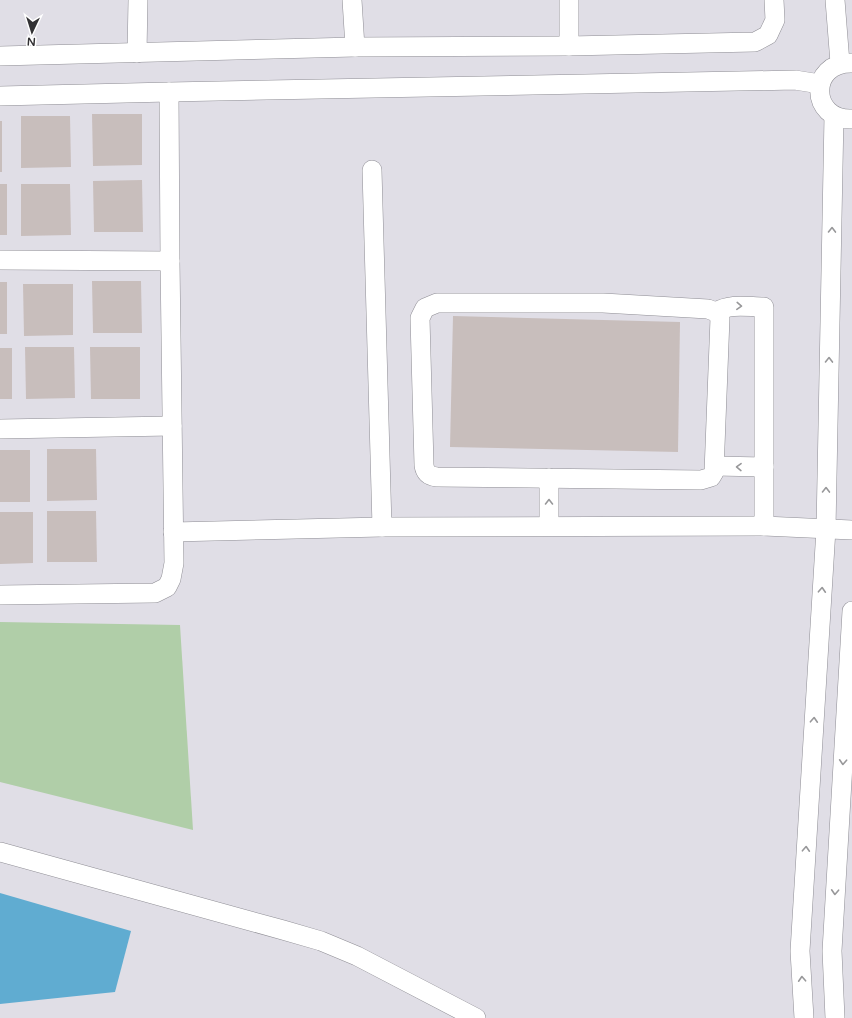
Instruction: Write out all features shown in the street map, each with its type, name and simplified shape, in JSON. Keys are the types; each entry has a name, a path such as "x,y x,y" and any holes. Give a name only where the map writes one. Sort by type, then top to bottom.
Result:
{"street":[{"path":"137,53 138,0"},
{"path":"352,0 355,47"},
{"path":"569,0 569,46"},
{"path":"0,56 355,47 569,46 755,42 768,35 775,20 774,0"},
{"path":"804,1018 800,951 826,529 843,124 827,111 822,104 820,84 827,71 846,63 835,0"},
{"path":"0,96 795,80 820,84"},
{"path":"0,595 155,593 167,587 171,579 174,563 169,92"},
{"path":"372,170 382,527"},
{"path":"0,260 170,261"},
{"path":"437,303 603,303 708,309 716,312 720,318 715,466 711,477 701,480 437,477 428,474 425,470 420,318 425,308 437,303"},
{"path":"716,312 725,306 764,307 764,526"},
{"path":"0,429 172,426"},
{"path":"715,466 764,468"},
{"path":"549,478 549,526"},
{"path":"173,532 382,527 549,526 764,526 852,530"},
{"path":"835,1018 832,951 852,611"},
{"path":"0,852 321,941 357,956 476,1018"}],"green space":[{"path":"0,622 180,625 193,830 0,782"}],"water":[{"path":"0,893 131,931 115,992 0,1004"}],"building":[{"path":"92,114 142,114 142,165 93,166"},
{"path":"21,116 70,116 71,167 21,168"},
{"path":"0,121 2,121 2,172 0,172"},
{"path":"142,180 143,232 94,232 93,181"},
{"path":"0,184 7,184 7,235 0,235"},
{"path":"21,184 70,184 71,235 21,236"},
{"path":"92,281 141,281 142,333 93,333"},
{"path":"0,282 7,282 7,334 0,334"},
{"path":"23,284 73,284 73,335 24,336"},
{"path":"453,316 680,322 678,452 450,447"},
{"path":"25,347 74,347 75,398 26,399"},
{"path":"90,347 140,347 140,399 91,399"},
{"path":"0,348 12,348 12,399 0,399"},
{"path":"47,449 96,449 97,500 47,501"},
{"path":"0,450 30,450 30,502 0,502"},
{"path":"47,511 96,511 97,562 47,562"},
{"path":"0,512 33,512 33,563 0,564"}]}
